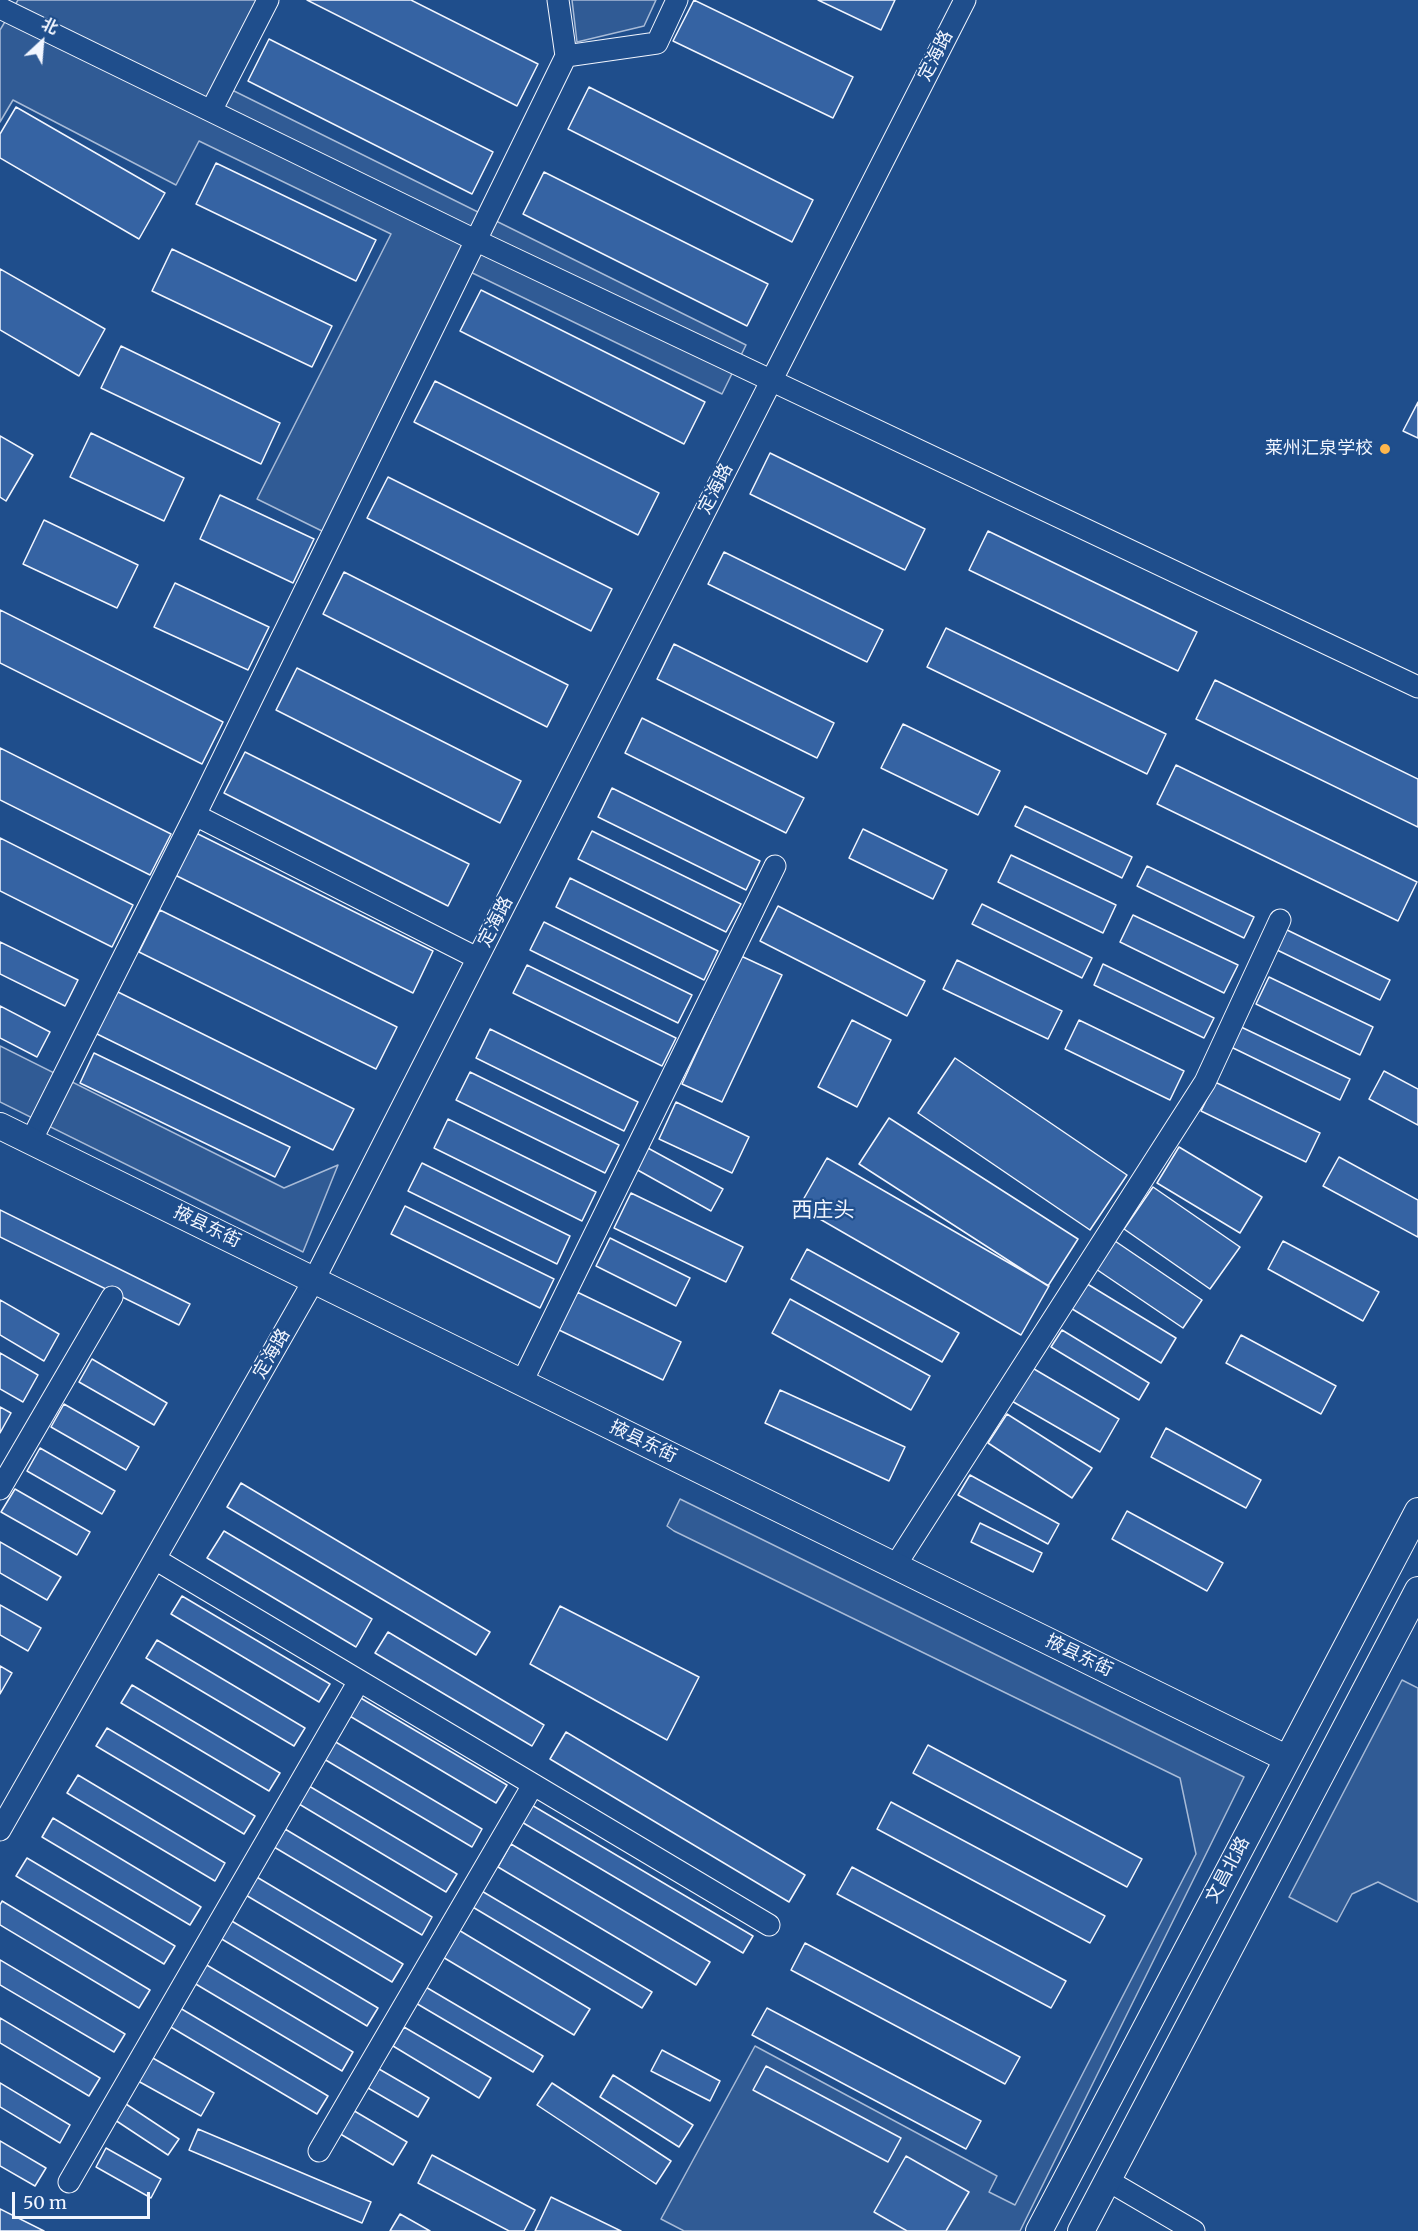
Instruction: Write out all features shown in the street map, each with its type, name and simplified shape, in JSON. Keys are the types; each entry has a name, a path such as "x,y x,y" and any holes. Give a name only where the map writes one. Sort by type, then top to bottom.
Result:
{"main road":[{"name":"掖县东街","path":"0,1126 1286,1758"},
{"name":"文昌北路","path":"1039,2231 1418,1511"},
{"name":"文昌北路","path":"1080,2231 1418,1590"}],"street":[{"path":"210,111 268,0"},
{"path":"31,1141 195,815 566,56 558,0"},
{"path":"566,56 657,44 677,0"},
{"name":"定海路","path":"0,1830 314,1280 965,0"},
{"path":"0,8 771,382 1418,687"},
{"path":"195,815 477,958"},
{"path":"522,1382 775,866"},
{"path":"895,1566 1205,1082 1280,920"},
{"path":"0,1489 112,1298"},
{"path":"154,1559 769,1926"},
{"path":"69,2182 359,1681"},
{"path":"319,2151 533,1785"},
{"path":"1107,2180 1194,2231"}],"shaded area":[{"path":"18,0 262,0 224,86 746,345 722,394 458,266 324,532 257,499 391,234 199,141 176,185 13,100 0,122 0,30"},
{"path":"572,0 656,0 644,26 577,42"},
{"path":"0,1046 284,1188 338,1165 303,1252 0,1102"},
{"path":"680,1499 1244,1777 1020,2231 684,2231 661,2219 755,2046 997,2176 989,2192 1015,2205 1196,1854 1180,1778 674,1531 667,1526"},
{"path":"1402,1680 1418,1688 1418,1902 1378,1882 1352,1894 1337,1922 1289,1897"}],"building":[{"path":"307,0 411,0 538,64 517,106"},
{"path":"694,0 853,77 833,118 673,41"},
{"path":"818,0 895,0 881,30"},
{"path":"269,39 493,152 472,194 248,81"},
{"path":"589,87 813,200 792,242 568,129"},
{"path":"16,107 165,193 139,239 0,158 0,134"},
{"path":"216,163 376,240 356,281 196,204"},
{"path":"544,172 768,284 747,326 523,214"},
{"path":"172,249 332,326 312,367 152,291"},
{"path":"0,269 105,329 79,376 0,330"},
{"path":"481,290 705,402 684,444 460,331"},
{"path":"121,346 280,423 261,464 101,388"},
{"path":"435,381 659,493 638,535 414,422"},
{"path":"1418,402 1418,438 1403,431"},
{"path":"91,433 184,478 164,521 70,477"},
{"path":"0,436 33,455 6,501 0,497"},
{"path":"770,453 925,529 905,570 750,494"},
{"path":"388,477 612,589 591,631 367,518"},
{"path":"220,495 314,539 293,583 200,539"},
{"path":"44,520 138,565 117,608 23,564"},
{"path":"988,531 1197,632 1178,671 969,570"},
{"path":"724,552 883,630 867,662 708,584"},
{"path":"344,572 568,685 547,727 323,614"},
{"path":"175,583 269,627 248,670 154,627"},
{"path":"0,610 223,722 202,764 0,663"},
{"path":"946,628 1166,734 1147,774 927,667"},
{"path":"674,644 834,723 817,758 657,679"},
{"path":"297,668 521,781 500,823 276,710"},
{"path":"1215,680 1418,779 1418,827 1196,719"},
{"path":"642,718 804,798 786,833 625,753"},
{"path":"903,724 1000,771 978,815 881,768"},
{"path":"0,748 171,834 150,875 0,800"},
{"path":"245,752 469,864 448,906 224,793"},
{"path":"1176,765 1417,882 1398,921 1157,804"},
{"path":"612,788 760,861 746,890 598,817"},
{"path":"1025,806 1132,857 1122,878 1015,826"},
{"path":"863,829 947,870 933,899 849,858"},
{"path":"592,831 741,904 726,932 578,859"},
{"path":"196,833 433,951 413,993 175,875"},
{"path":"0,838 133,905 112,947 0,891"},
{"path":"1011,855 1116,905 1103,933 998,882"},
{"path":"1147,866 1254,917 1244,938 1137,886"},
{"path":"570,878 718,951 704,980 556,907"},
{"path":"982,904 1092,958 1082,978 972,924"},
{"path":"778,906 925,981 907,1016 760,941"},
{"path":"160,910 397,1027 376,1069 139,952"},
{"path":"1133,915 1238,965 1224,993 1120,942"},
{"path":"544,922 692,995 678,1023 530,950"},
{"path":"1283,928 1390,980 1380,1000 1273,948"},
{"path":"0,942 78,980 65,1006 0,974"},
{"path":"741,956 782,975 722,1102 682,1084"},
{"path":"957,960 1062,1011 1048,1039 943,989"},
{"path":"1103,964 1214,1018 1204,1038 1094,985"},
{"path":"527,965 676,1038 662,1066 513,993"},
{"path":"1269,977 1373,1027 1360,1055 1256,1004"},
{"path":"116,991 354,1109 333,1150 95,1033"},
{"path":"0,1006 50,1032 37,1057 0,1038"},
{"path":"852,1020 891,1040 857,1107 818,1087"},
{"path":"1079,1020 1184,1071 1170,1100 1065,1049"},
{"path":"1239,1026 1350,1079 1340,1100 1229,1046"},
{"path":"490,1029 638,1102 624,1131 476,1058"},
{"path":"94,1053 290,1147 275,1177 80,1083"},
{"path":"955,1058 1127,1175 1090,1230 918,1113"},
{"path":"1384,1071 1418,1089 1418,1125 1369,1099"},
{"path":"470,1072 619,1145 605,1173 456,1100"},
{"path":"1215,1082 1320,1133 1306,1162 1201,1111"},
{"path":"676,1102 749,1137 732,1173 659,1139"},
{"path":"889,1118 1078,1239 1048,1286 859,1164"},
{"path":"448,1119 596,1192 582,1221 434,1148"},
{"path":"646,1147 723,1189 711,1211 634,1168"},
{"path":"1179,1147 1262,1197 1240,1233 1157,1183"},
{"path":"1339,1157 1418,1200 1418,1237 1323,1186"},
{"path":"827,1158 1049,1286 1021,1335 799,1207"},
{"path":"422,1163 570,1236 557,1264 408,1191"},
{"path":"1153,1187 1240,1247 1210,1289 1124,1229"},
{"path":"631,1193 743,1247 726,1282 614,1228"},
{"path":"405,1206 554,1279 540,1308 391,1234"},
{"path":"0,1210 190,1304 179,1325 0,1237"},
{"path":"610,1238 690,1278 676,1306 596,1266"},
{"path":"1112,1239 1202,1300 1183,1328 1093,1267"},
{"path":"1283,1241 1379,1292 1363,1321 1268,1269"},
{"path":"807,1249 959,1333 942,1362 791,1279"},
{"path":"1084,1282 1176,1338 1161,1363 1069,1307"},
{"path":"577,1292 681,1342 663,1380 559,1330"},
{"path":"790,1299 930,1376 911,1410 772,1333"},
{"path":"0,1300 59,1334 44,1361 0,1335"},
{"path":"1062,1330 1149,1383 1139,1400 1051,1347"},
{"path":"1241,1335 1336,1386 1321,1414 1226,1363"},
{"path":"0,1353 38,1375 23,1402 0,1389"},
{"path":"92,1359 167,1403 154,1425 79,1382"},
{"path":"1029,1366 1119,1419 1100,1452 1010,1400"},
{"path":"780,1390 905,1447 889,1481 765,1423"},
{"path":"64,1404 139,1447 126,1470 51,1427"},
{"path":"0,1407 11,1413 0,1433"},
{"path":"1007,1414 1092,1468 1072,1498 988,1443"},
{"path":"1166,1428 1261,1480 1246,1508 1151,1457"},
{"path":"40,1448 115,1491 102,1514 27,1471"},
{"path":"970,1475 1059,1524 1048,1544 958,1495"},
{"path":"241,1483 490,1632 476,1655 227,1507"},
{"path":"15,1489 90,1532 77,1555 1,1512"},
{"path":"1127,1511 1223,1563 1207,1591 1112,1539"},
{"path":"980,1523 1042,1553 1033,1572 971,1542"},
{"path":"224,1531 372,1619 356,1647 207,1558"},
{"path":"0,1542 61,1577 47,1600 0,1573"},
{"path":"182,1596 330,1684 319,1702 171,1614"},
{"path":"0,1605 41,1628 28,1651 0,1635"},
{"path":"560,1606 699,1677 667,1740 530,1664"},
{"path":"388,1632 544,1725 532,1746 375,1653"},
{"path":"157,1640 305,1728 294,1746 146,1658"},
{"path":"0,1666 12,1673 0,1694"},
{"path":"132,1685 280,1773 269,1791 121,1703"},
{"path":"359,1697 507,1785 496,1803 348,1715"},
{"path":"107,1728 255,1816 244,1834 96,1746"},
{"path":"566,1732 805,1875 789,1902 550,1759"},
{"path":"334,1741 482,1829 472,1847 324,1759"},
{"path":"928,1745 1142,1859 1127,1887 913,1773"},
{"path":"78,1775 225,1863 215,1881 67,1793"},
{"path":"309,1786 457,1874 446,1892 299,1804"},
{"path":"891,1802 1105,1916 1090,1943 877,1829"},
{"path":"530,1804 753,1936 743,1953 520,1821"},
{"path":"53,1818 201,1907 190,1925 42,1837"},
{"path":"285,1829 432,1917 422,1935 274,1847"},
{"path":"511,1844 710,1962 696,1985 498,1867"},
{"path":"27,1858 175,1946 164,1964 16,1876"},
{"path":"852,1867 1066,1981 1051,2008 837,1894"},
{"path":"255,1876 403,1964 392,1982 244,1894"},
{"path":"480,1890 652,1992 642,2008 471,1906"},
{"path":"2,1901 150,1990 139,2008 0,1925"},
{"path":"230,1920 378,2008 367,2026 220,1938"},
{"path":"457,1929 590,2009 574,2035 441,1956"},
{"path":"805,1943 1020,2057 1005,2084 791,1970"},
{"path":"0,1960 125,2034 114,2052 0,1985"},
{"path":"205,1964 353,2052 342,2071 194,1983"},
{"path":"424,1986 543,2056 533,2072 414,2002"},
{"path":"180,2008 328,2096 317,2114 169,2026"},
{"path":"767,2008 981,2121 966,2149 752,2035"},
{"path":"0,2018 100,2078 89,2096 0,2043"},
{"path":"404,2027 491,2078 479,2098 393,2046"},
{"path":"662,2050 720,2081 710,2101 651,2071"},
{"path":"151,2057 214,2093 201,2116 138,2081"},
{"path":"766,2066 901,2138 888,2162 753,2090"},
{"path":"379,2069 429,2098 418,2117 368,2088"},
{"path":"613,2075 693,2125 679,2147 600,2097"},
{"path":"0,2083 70,2125 60,2143 0,2107"},
{"path":"552,2083 671,2161 656,2184 537,2105"},
{"path":"126,2104 179,2139 168,2155 115,2120"},
{"path":"351,2109 407,2142 393,2165 337,2132"},
{"path":"198,2129 371,2202 362,2223 189,2150"},
{"path":"0,2141 46,2168 35,2186 0,2166"},
{"path":"106,2148 161,2179 151,2198 96,2167"},
{"path":"432,2155 535,2210 524,2231 509,2231 418,2183"},
{"path":"906,2156 969,2192 946,2231 907,2231 874,2212"},
{"path":"551,2197 621,2231 535,2231"},
{"path":"0,2209 44,2231 0,2231"},
{"path":"400,2214 430,2231 390,2231"}],"place":[{"name":"莱州汇泉学校","path":"1385,449"}],"district":[{"name":"西庄头","path":"823,1211"}]}
